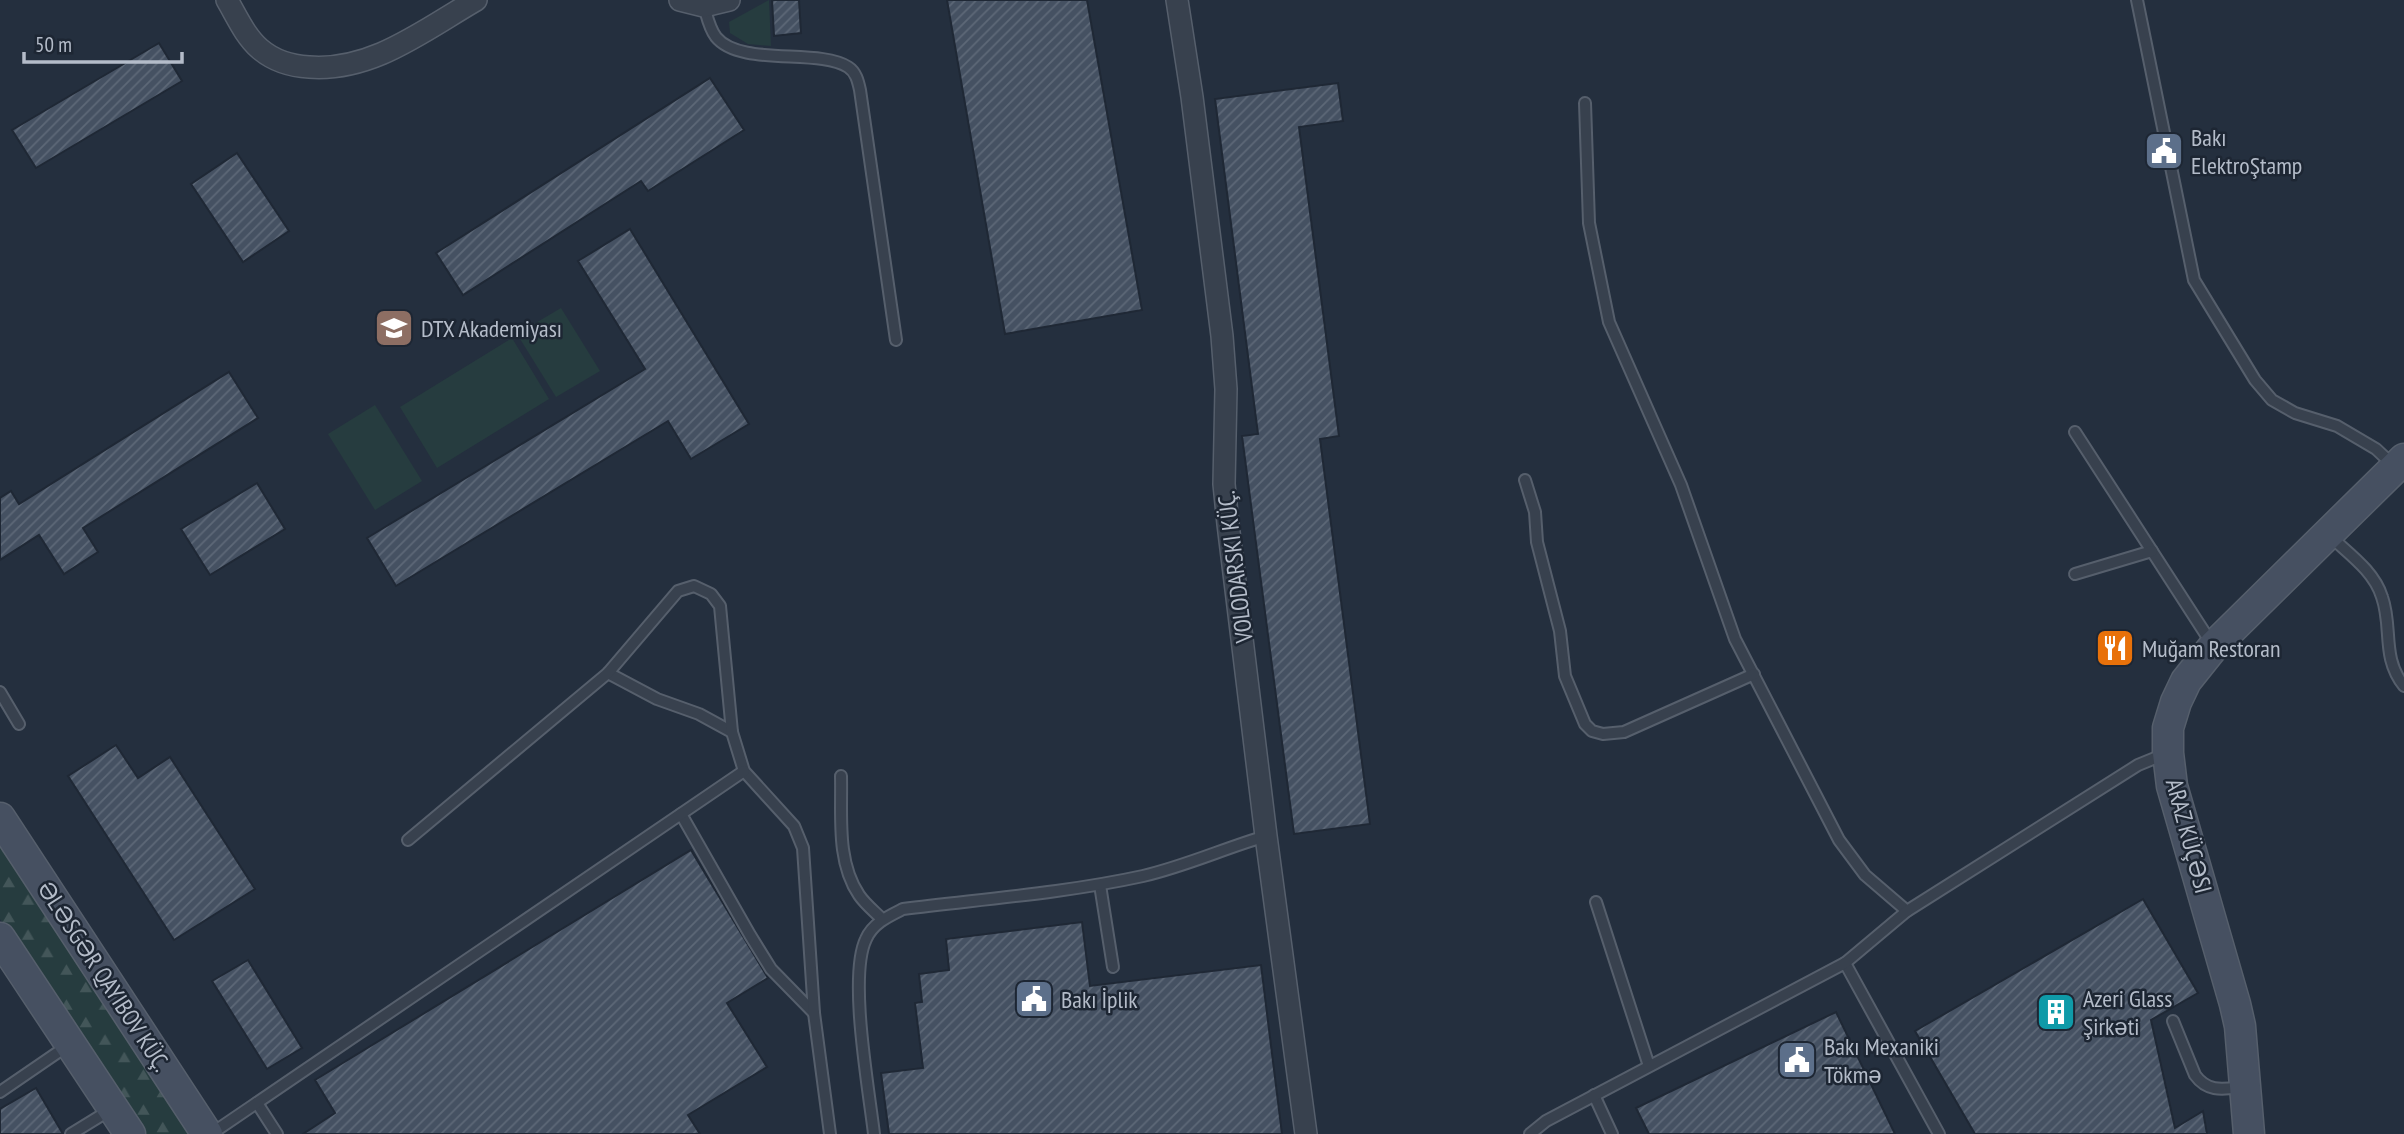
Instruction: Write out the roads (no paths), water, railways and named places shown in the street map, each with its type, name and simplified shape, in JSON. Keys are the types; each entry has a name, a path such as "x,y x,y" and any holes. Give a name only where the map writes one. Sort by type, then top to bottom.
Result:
{"street":[{"path":"227,0 248,37 261,51 280,62 319,68 347,66 370,59 476,0"},
{"path":"680,0 704,6 729,0"},
{"name":"VOLODARSKI KÜÇ.","path":"1177,0 1222,336 1226,389 1224,484 1266,836 1306,1134"},
{"name":"ARAZ KÜÇƏSI","path":"2249,1134 2240,1026 2229,976 2172,786 2168,728 2186,681 2214,646 2400,463"},
{"path":"0,818 209,1134"},
{"path":"8,956 130,1134"}],"lane":[{"path":"2137,0 2194,281 2255,380 2272,400 2295,413 2337,426 2400,463"},
{"path":"704,6 717,39 732,48 777,56 834,61 849,67 856,76 896,340"},
{"path":"1585,103 1589,223 1609,322 1681,485 1735,639 1839,840 1865,875 1907,911"},
{"path":"2075,432 2214,646"},
{"path":"1525,480 1535,512 1537,542 1560,631 1565,677 1585,724 1592,731 1603,734 1624,733 1754,674"},
{"path":"2328,534 2371,574 2383,598 2388,650 2397,677 2404,686"},
{"path":"2075,574 2152,551"},
{"path":"408,840 608,673 678,591 694,586 711,594 720,606 732,732 744,771 794,825 803,848 814,1013 830,1134"},
{"path":"608,673 657,699 699,714 732,732"},
{"path":"0,692 19,724"},
{"path":"1530,1134 1546,1121 1845,963 1907,911 2138,765 2168,753"},
{"path":"209,1134 744,771"},
{"path":"841,776 842,845 849,876 859,895 882,919"},
{"path":"681,814 771,969 814,1013"},
{"path":"874,1134 858,989 860,959 866,938 882,919 903,909 1100,885 1199,860 1266,836"},
{"path":"1100,885 1113,967"},
{"path":"1596,902 1649,1066"},
{"path":"1845,963 1939,1134"},
{"path":"2173,1021 2200,1082 2210,1089 2246,1086"},
{"path":"0,1092 70,1044"},
{"path":"1594,1095 1612,1134"},
{"path":"257,1103 277,1134"},
{"path":"71,1134 113,1108"}],"place":[{"name":"Bakı ElektroŞtamp","path":"2164,151"},
{"name":"DTX Akademiyası","path":"394,328"},
{"name":"Muğam Restoran","path":"2115,648"},
{"name":"Bakı İplik","path":"1034,999"},
{"name":"Azeri Glass Şirkəti","path":"2056,1012"},
{"name":"Bakı Mexaniki Tökmə","path":"1797,1060"}]}
